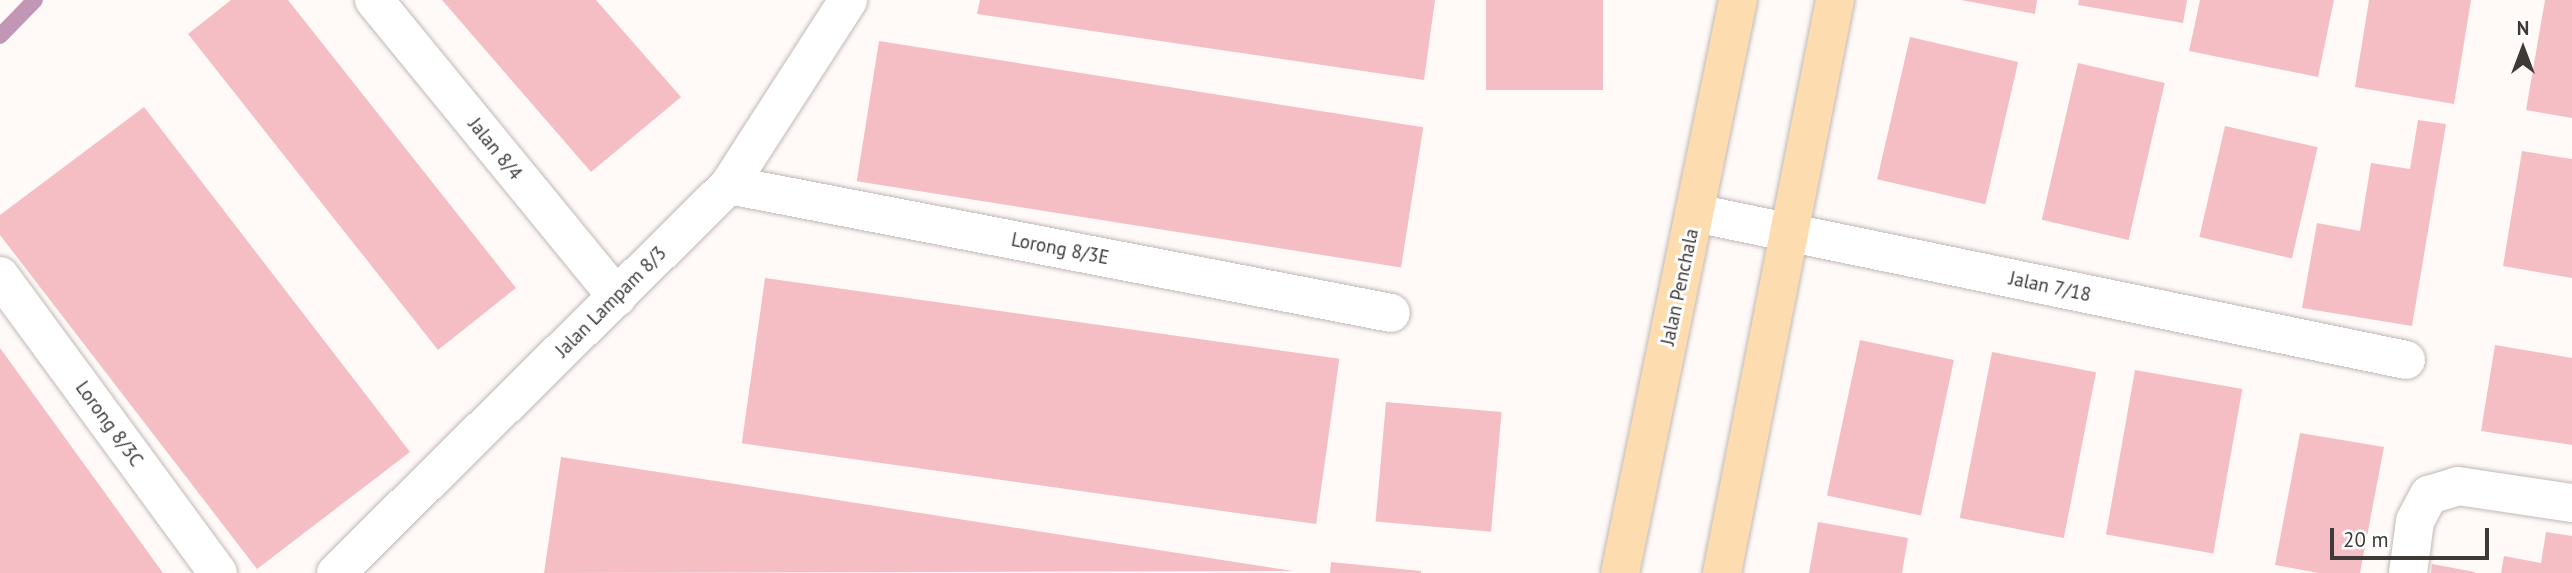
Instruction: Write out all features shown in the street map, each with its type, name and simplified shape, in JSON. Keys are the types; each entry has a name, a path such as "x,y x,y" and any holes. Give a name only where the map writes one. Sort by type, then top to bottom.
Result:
{"main road":[{"name":"Jalan Penchala","path":"1620,573 1738,0"},
{"path":"1722,573 1835,0"}],"street":[{"name":"Jalan 8/4","path":"374,0 617,297"},
{"name":"Jalan Lampam 8/3","path":"335,573 729,185 848,0"},
{"name":"Lorong 8/3E","path":"729,185 1391,313"},
{"name":"Jalan 7/18","path":"1695,213 2406,360"},
{"name":"Lorong 8/3C","path":"0,276 218,573"},
{"path":"2408,573 2415,521 2429,495 2458,486 2572,503"}],"building":[{"path":"231,0 288,0 516,288 438,350 188,34"},
{"path":"442,0 596,0 681,97 591,172"},
{"path":"980,0 1435,0 1424,80 977,14"},
{"path":"1486,0 1603,0 1603,90 1486,90"},
{"path":"1961,0 2037,0 2035,14"},
{"path":"2079,0 2187,0 2183,23 2078,5"},
{"path":"2200,0 2334,0 2318,77 2189,51"},
{"path":"2369,0 2471,0 2454,104 2355,87"},
{"path":"2545,0 2572,0 2572,118 2526,110"},
{"path":"1910,37 2018,62 1985,204 1877,179"},
{"path":"879,41 1423,127 1401,267 857,181"},
{"path":"2078,63 2165,83 2129,240 2042,220"},
{"path":"144,107 410,452 257,569 0,235 0,215"},
{"path":"2418,120 2446,124 2412,326 2302,308 2317,223 2360,231 2371,163 2410,169"},
{"path":"2225,126 2318,147 2292,258 2199,237"},
{"path":"2522,151 2572,159 2572,278 2503,266"},
{"path":"765,278 1339,359 1316,524 742,443"},
{"path":"1860,340 1954,360 1921,515 1827,496"},
{"path":"2495,345 2572,358 2572,445 2481,431"},
{"path":"0,348 163,573 0,573"},
{"path":"1992,352 2096,372 2064,538 1960,518"},
{"path":"2135,370 2242,389 2213,553 2106,534"},
{"path":"1386,402 1502,412 1491,532 1376,522"},
{"path":"2300,433 2384,447 2360,573 2319,573 2275,565"},
{"path":"561,457 1293,571 544,573"},
{"path":"1818,522 1908,538 1902,573 1809,573"},
{"path":"2546,532 2572,536 2572,573 2501,573 2504,556 2541,563"},
{"path":"1331,562 1421,571 1421,573 1330,573"},
{"path":"2432,564 2475,572 2475,573 2431,573"}],"waterway":[{"path":"0,36 35,0"}]}
